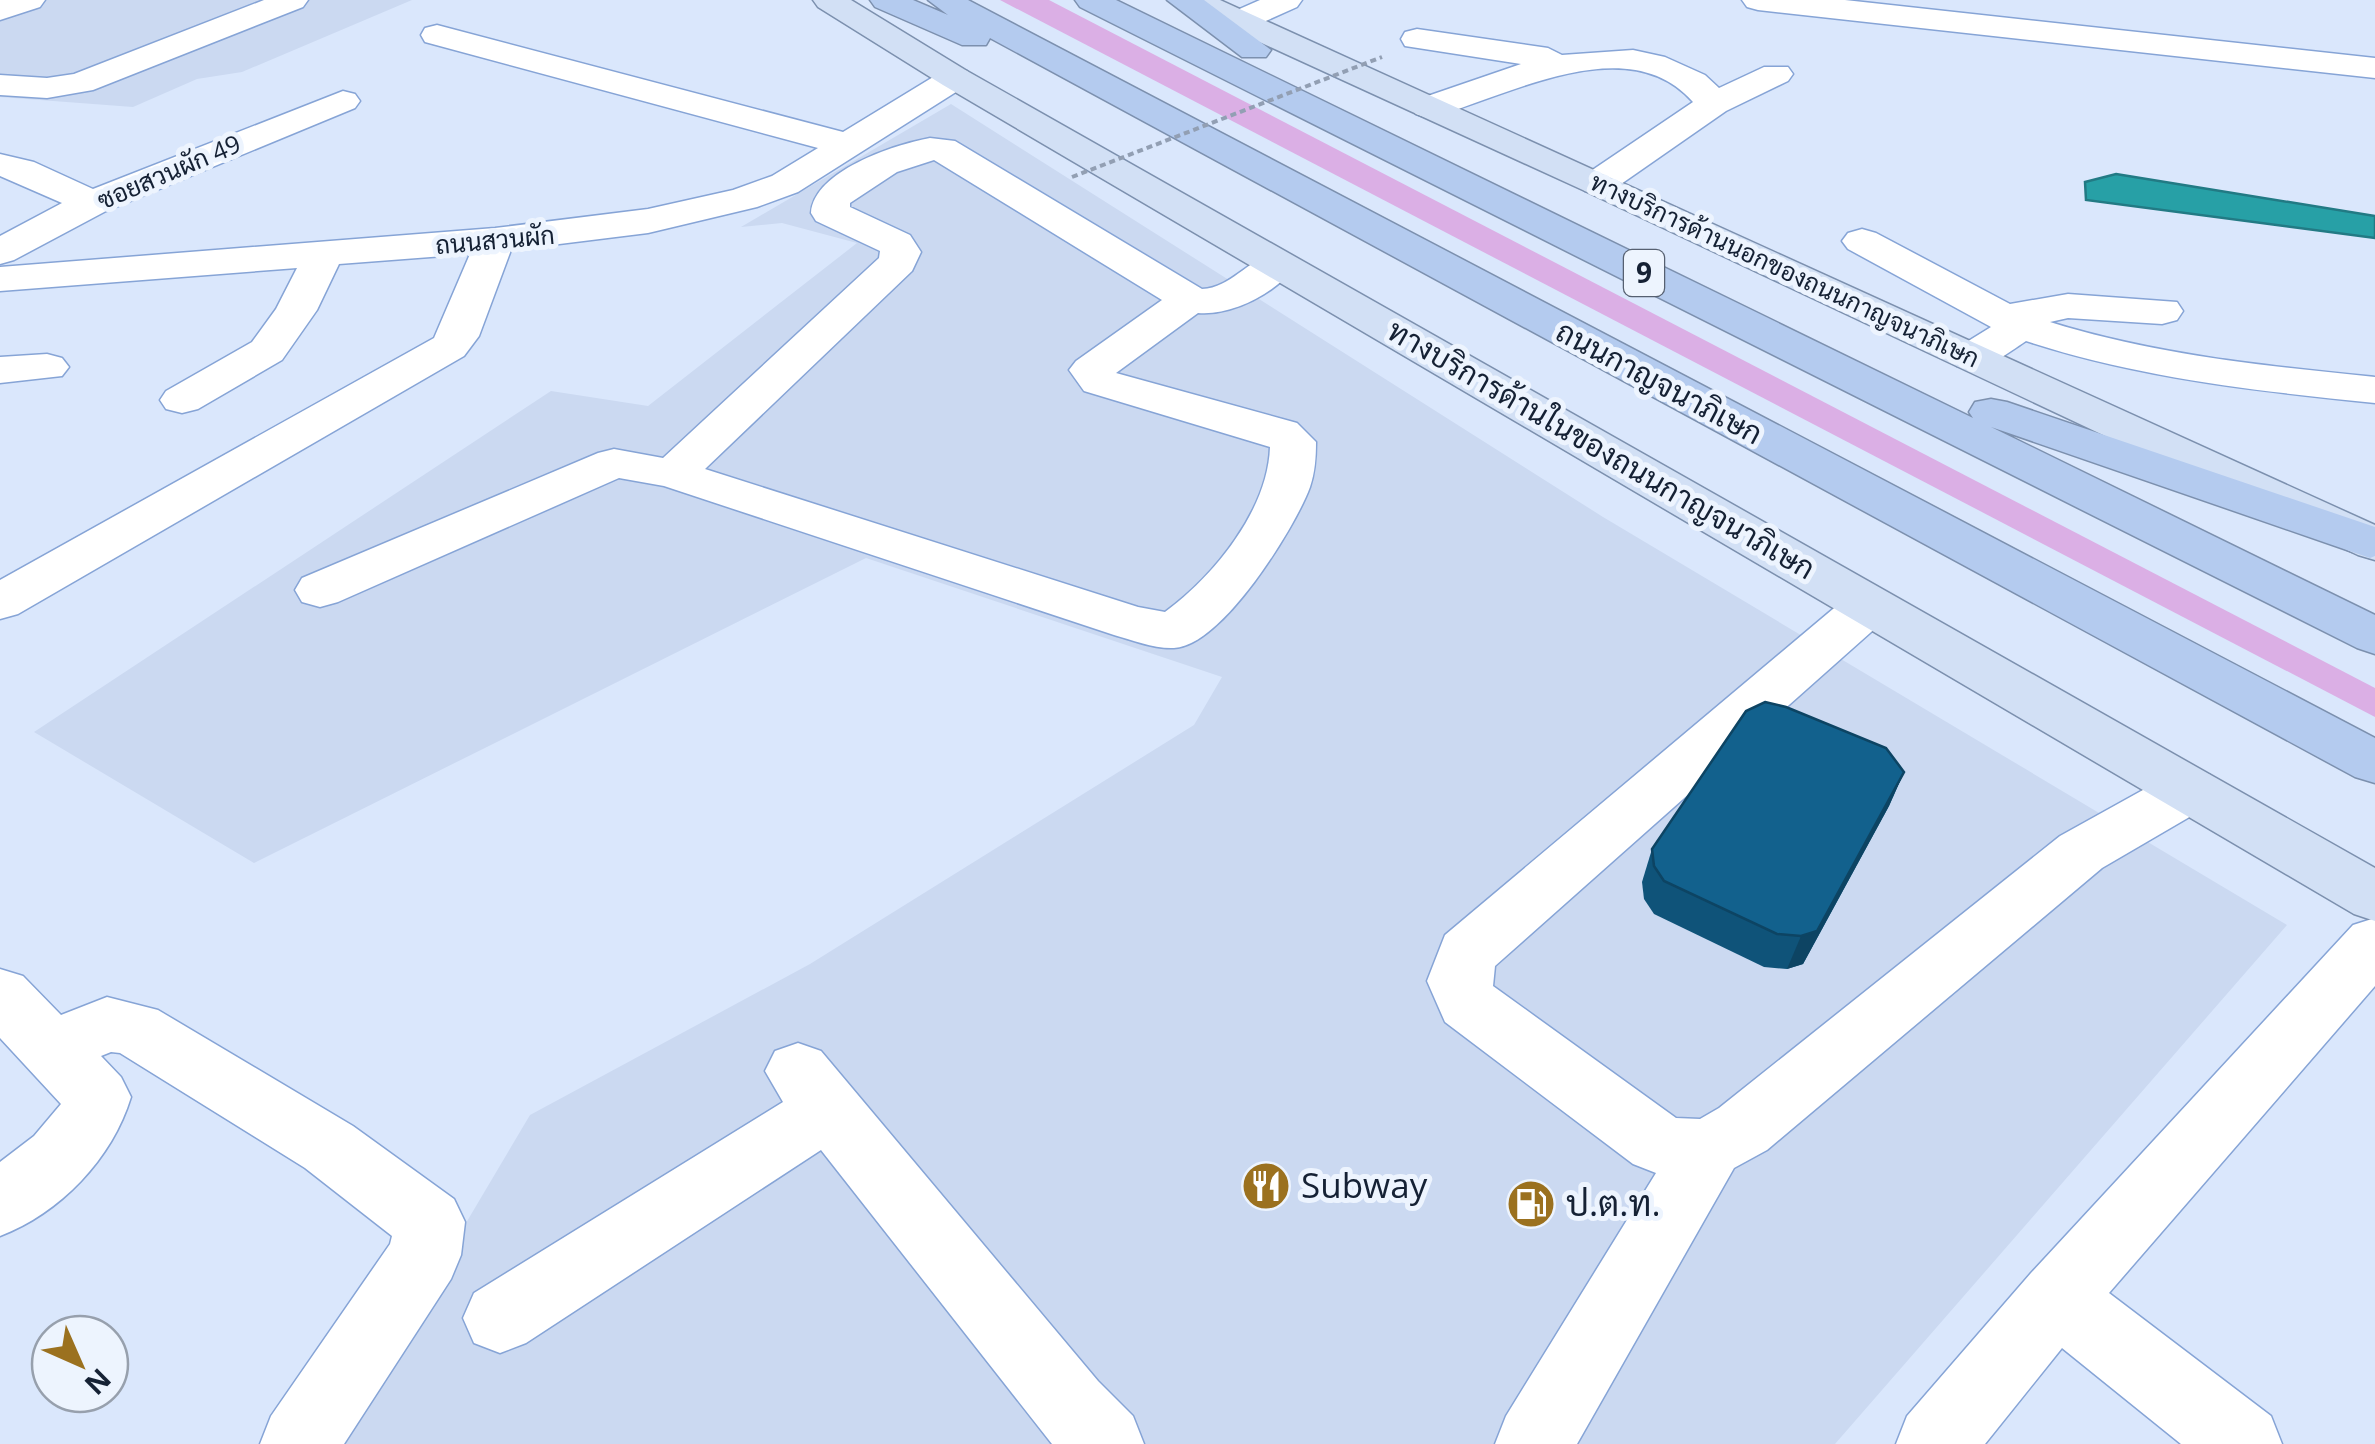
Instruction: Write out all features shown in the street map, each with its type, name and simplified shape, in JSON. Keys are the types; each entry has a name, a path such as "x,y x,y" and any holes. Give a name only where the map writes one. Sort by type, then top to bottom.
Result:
{"highway":[{"path":"886,0 1152,114"},
{"name":"ถนนกาญจนาภิเษก","path":"944,0 2375,763"},
{"name":"9","path":"1091,0 2375,636"},
{"path":"1183,0 1393,149"},
{"path":"1776,338 2373,543"}],"main road":[{"name":"ทางบริการด้านในของถนนกาญจนาภิเษก","path":"829,0 954,78 2375,897"},
{"name":"ทางบริการด้านนอกของถนนกาญจนาภิเษก","path":"1194,0 2373,543"}],"street":[{"path":"0,10 29,0"},
{"path":"0,85 48,88 81,83 292,0"},
{"path":"1239,20 1286,0"},
{"path":"1758,0 2375,68"},
{"path":"437,35 846,144"},
{"path":"1417,39 1571,61 1647,62 1691,80 1714,104"},
{"path":"1428,107 1523,71 1571,61"},
{"path":"1598,183 1714,104 1776,74"},
{"name":"ถนนสวนผัก","path":"0,278 495,240 648,221 744,199 812,170 846,144 954,78"},
{"name":"ซอยสวนผัก 49","path":"0,252 92,203 343,100"},
{"path":"673,474 898,262 901,252 896,244 830,212 832,199 846,186 920,148 942,149 1190,299 1208,304 1222,301 1277,264"},
{"path":"0,165 21,170 92,203"},
{"path":"0,602 450,348 495,240"},
{"path":"1862,241 2013,322 2071,343 2198,372 2375,390"},
{"path":"182,400 267,351 296,310 323,255"},
{"path":"320,590 614,463 673,474 1132,623 1174,630 1198,617 1277,512 1295,452 1293,442 1281,432 1136,394 1100,382 1094,376 1091,370 1190,299"},
{"path":"1972,358 2013,322 2068,306 2162,311"},
{"path":"0,370 46,367"},
{"path":"1708,1150 1681,1150 1657,1143 1468,1003 1459,980 1467,953 1870,605"},
{"path":"1534,1444 1708,1150 1776,1104 2081,852 2190,790"},
{"path":"1934,1444 2057,1298 2375,943"},
{"path":"0,995 97,1097 94,1113 64,1152 0,1204"},
{"path":"53,1048 106,1024 135,1029 328,1148 428,1222 425,1256 299,1444"},
{"path":"500,1318 812,1090 1071,1408 1105,1444"},
{"path":"2057,1298 2243,1444"}],"path":[{"path":"1072,178 1382,57"}],"shaded area":[{"path":"0,0 412,0 242,72 197,79 133,107 0,97"},
{"path":"1000,0 1049,0 2375,688 2375,717"},
{"path":"951,104 1603,517 2287,925 1835,1444 335,1444 530,1115 810,964 1194,725 1222,677 866,558 254,863 34,732 551,391 648,406 857,243 782,223 741,227"},
{"path":"2116,174 2375,216 2375,238 2086,200 2085,182"}],"building":[{"path":"1765,702 1886,748 1904,772 1817,931 1801,936 1777,934 1664,881 1654,866 1652,849 1746,711"}],"place":[{"name":"Subway","path":"1266,1186"},
{"name":"ป.ต.ท.","path":"1531,1204"}]}
